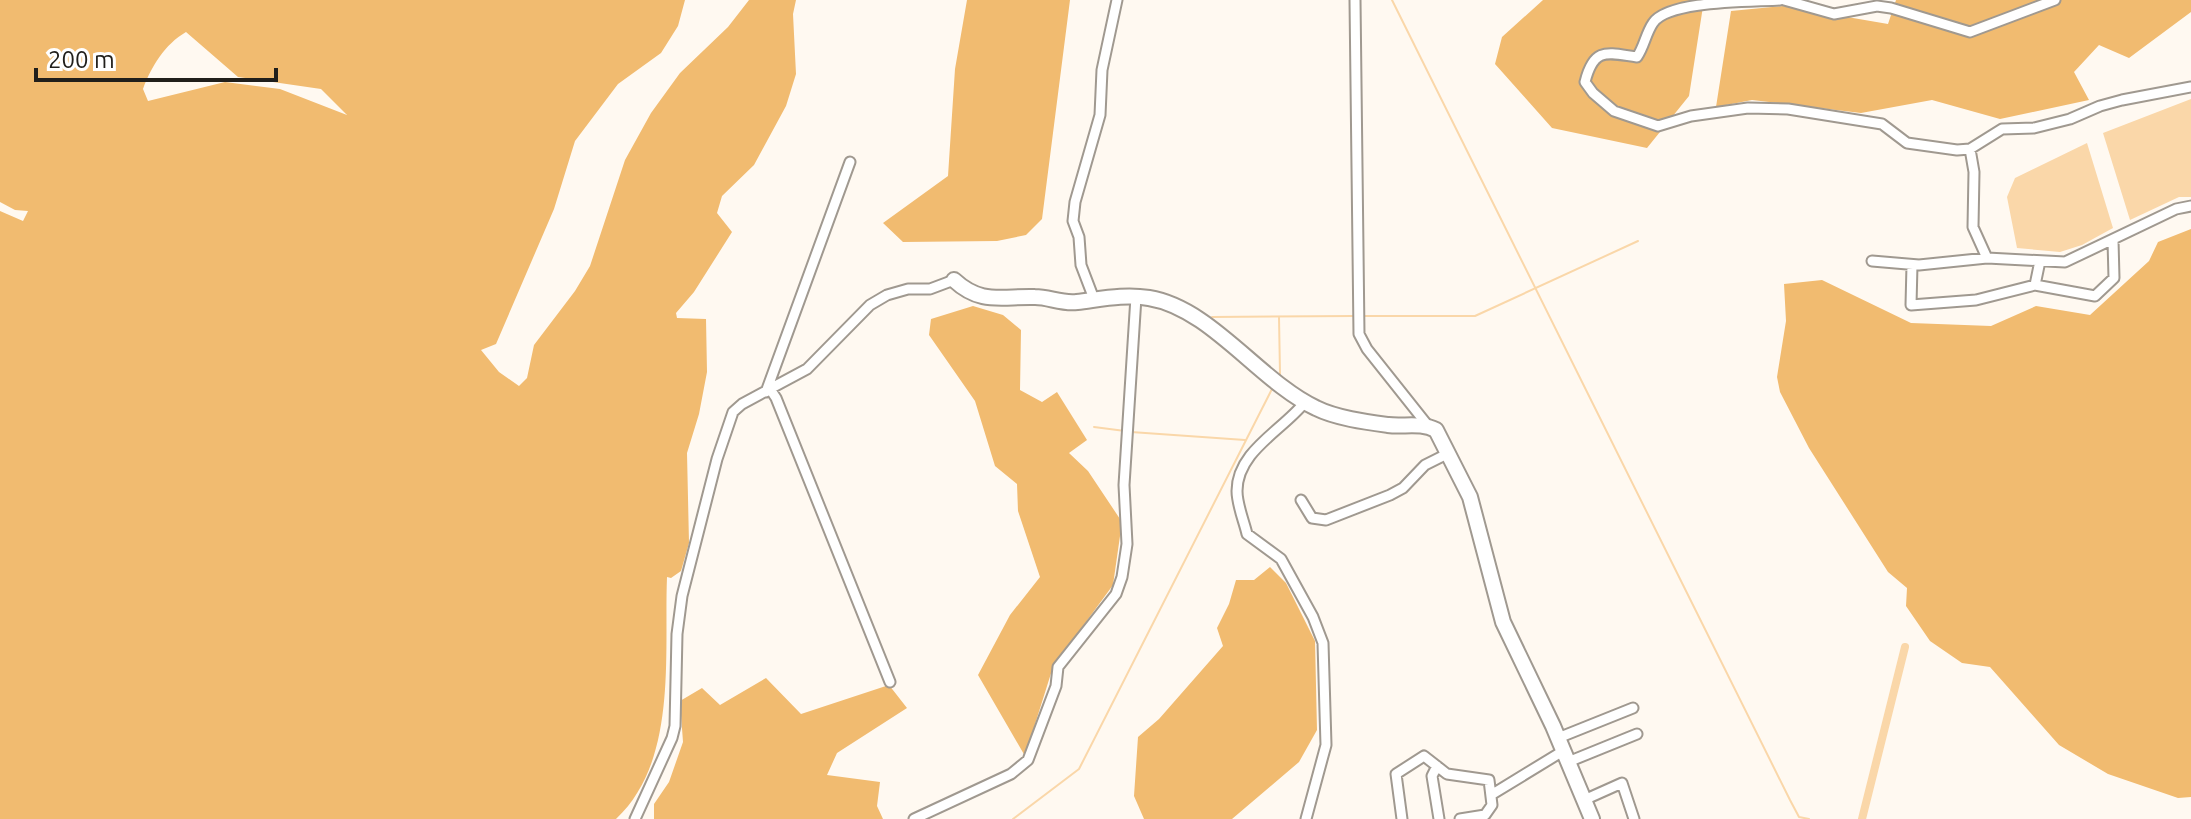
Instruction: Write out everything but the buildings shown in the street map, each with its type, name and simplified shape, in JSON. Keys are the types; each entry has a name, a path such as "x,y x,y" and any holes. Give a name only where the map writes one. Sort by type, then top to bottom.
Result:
{"street":[{"path":"1094,299 1081,265 1079,237 1073,221 1075,202 1100,115 1102,70 1117,0"},
{"path":"1355,0 1359,334 1367,349 1429,427 1441,436 1470,497 1503,622 1592,819"},
{"path":"2055,0 1970,32 1877,6 1834,14 1782,0 1692,5 1661,17 1652,25 1637,57 1610,52 1601,54 1592,63 1585,82 1614,111 1658,126 1691,116 1748,108 1788,109 1882,124 1907,143 1970,149 2002,129 2034,128 2122,100 2191,87"},
{"path":"1970,149 1974,172 1973,227 1987,258"},
{"path":"768,390 850,162"},
{"path":"1872,261 1912,265 1987,258 2065,262 2176,209 2191,206"},
{"path":"1912,265 1911,305 1976,300 2035,285 2095,296 2114,278 2113,240"},
{"path":"2035,285 2040,261"},
{"path":"635,819 675,726 677,634 682,596 723,436 737,407 814,363 841,332 870,305 887,295 908,289 930,289 954,280 966,291 990,299 1035,297 1074,303 1117,295 1150,298 1180,307 1305,402 1322,411 1387,425 1429,427"},
{"path":"914,819 1011,774 1028,760 1056,686 1058,667 1116,594 1127,544 1124,485 1136,297"},
{"path":"768,390 776,398 890,682"},
{"path":"1305,402 1292,418 1250,453 1243,465 1237,493 1247,534 1281,559 1313,617 1323,643 1326,745 1306,819"},
{"path":"1301,500 1312,518 1326,520 1403,488 1425,465 1449,453"},
{"path":"1491,795 1633,708"},
{"path":"1563,751 1637,734"},
{"path":"1402,819 1396,774 1424,756 1447,774 1489,780 1492,805 1485,815 1460,819"},
{"path":"1437,766 1432,776 1439,819"},
{"path":"1584,800 1622,783 1634,819"}],"shaded area":[{"path":"0,0 685,0 678,26 661,53 618,84 575,141 554,209 496,344 481,350 499,372 519,386 527,378 534,345 590,266 625,160 651,113 680,73 728,27 749,0 796,0 793,14 796,74 786,106 754,165 722,196 717,213 732,232 694,292 676,313 677,318 706,319 707,372 687,453 689,543 681,571 671,578 667,577 666,673 659,738 650,768 636,795 616,819 0,819 0,211 23,221 28,211 15,210 0,202","holes":["186,32 238,77 321,89 347,115 280,89 225,82 148,101 143,89 160,57"]},
{"path":"967,0 1070,0 1042,219 1026,235 997,241 903,242 883,223 948,176 955,69"},
{"path":"1543,0 1704,0 1689,96 1647,148 1552,128 1495,64 1502,37"},
{"path":"1896,0 2191,0 2191,12 2129,58 2099,45 2074,72 2089,100 2000,119 1932,100 1861,113 1752,100 1716,107 1731,11 1783,6 1888,24"},
{"path":"2191,99 2191,197 2179,197 2130,220 2103,133"},
{"path":"2087,143 2113,228 2082,245 2060,252 2017,248 2007,197 2015,178"},
{"path":"2191,229 2191,797 2178,798 2108,774 2059,745 1990,667 1962,663 1930,641 1906,606 1907,588 1888,572 1809,448 1780,392 1777,377 1786,321 1784,284 1822,280 1911,323 1991,326 2036,306 2090,315 2149,261 2158,242"},
{"path":"973,306 1003,315 1021,330 1020,390 1042,402 1057,392 1087,440 1069,453 1088,471 1122,522 1113,585 1053,667 1025,756 978,675 1010,615 1040,577 1018,511 1017,484 995,466 975,401 929,335 931,319"},
{"path":"1270,567 1286,583 1315,641 1317,730 1299,762 1232,819 1144,819 1134,796 1138,737 1159,719 1223,646 1217,628 1236,580 1254,580"},
{"path":"766,678 801,714 889,685 907,708 837,753 827,775 880,782 877,806 883,819 654,819 654,804 669,782 683,742 680,701 702,688 720,705"}],"waterway":[{"path":"1392,0 1790,800 1799,817 1809,819"},
{"path":"1361,316 1475,316 1638,241"},
{"path":"1212,317 1354,316"},
{"path":"1278,378 1279,317"},
{"path":"1013,819 1079,769 1273,387"},
{"path":"1094,427 1125,431"},
{"path":"1131,432 1245,440"},
{"path":"1862,819 1905,647"}]}
